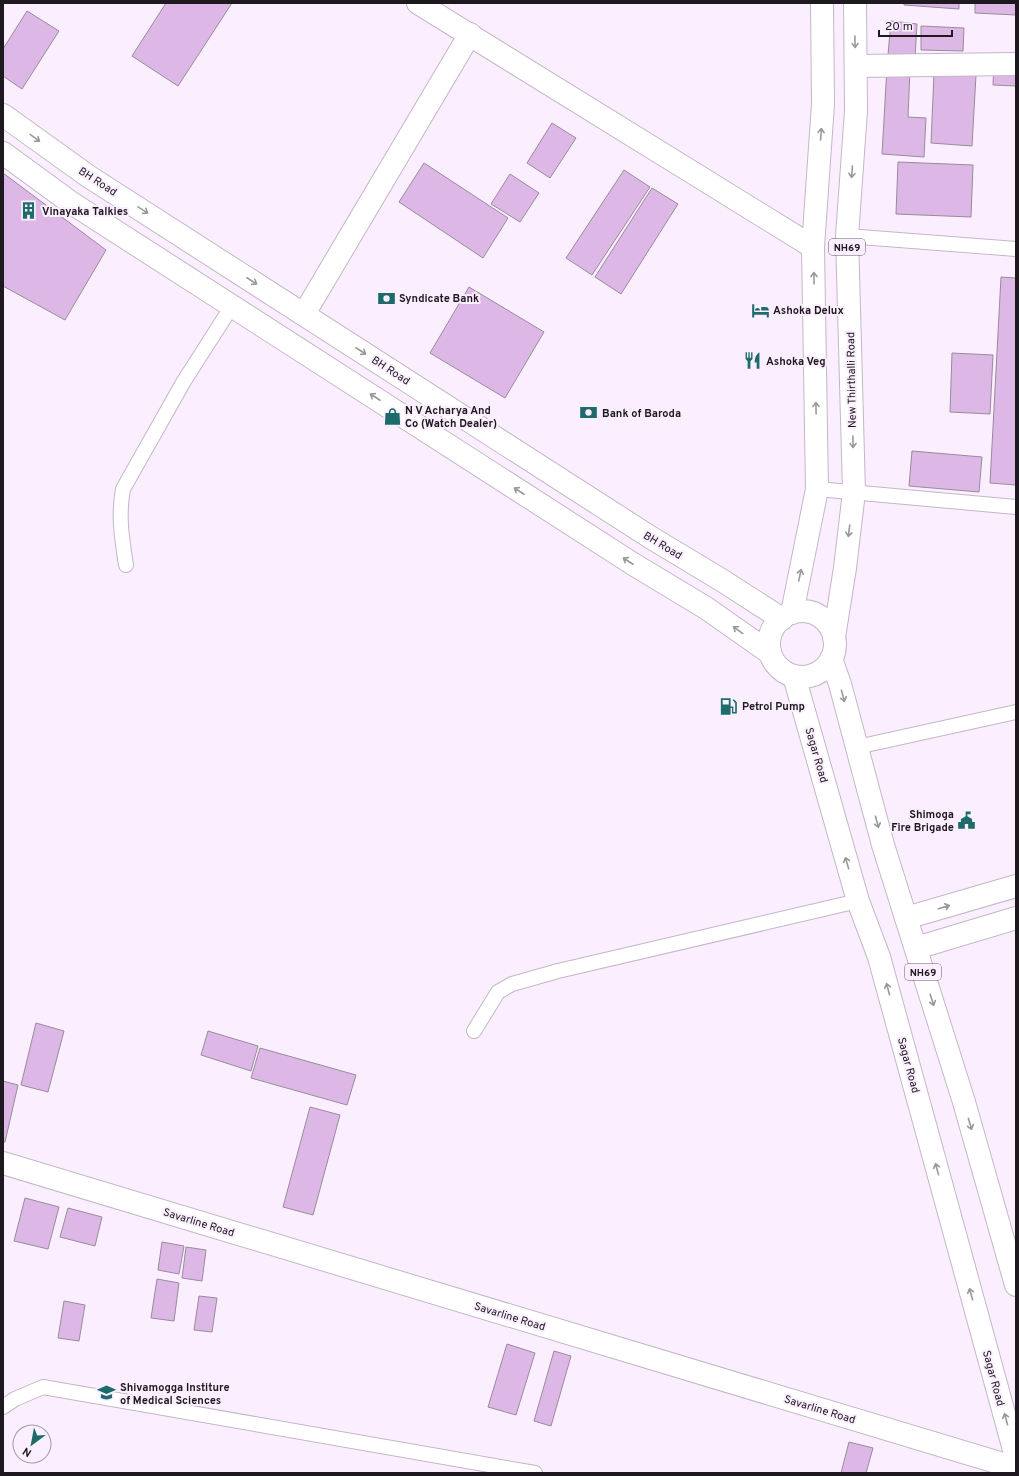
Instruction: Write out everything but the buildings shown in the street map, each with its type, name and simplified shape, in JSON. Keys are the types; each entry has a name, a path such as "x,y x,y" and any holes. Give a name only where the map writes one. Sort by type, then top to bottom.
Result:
{"main road":[{"path":"418,3 813,247"},
{"name":"NH69","path":"770,653 769,642 772,631 778,621 787,616 817,489 813,247 823,104 822,3"},
{"name":"New Thirthalli Road","path":"834,637 845,568 854,492 847,236 856,111 855,3"},
{"path":"304,314 470,34"},
{"path":"856,66 1016,64"},
{"name":"BH Road","path":"3,115 88,176 650,537 723,581 787,616"},
{"path":"3,153 70,202 633,564 706,608 770,653 775,663 784,672 794,676 806,677 816,674 824,668 831,659"},
{"path":"787,616 798,612 809,612 820,617 828,624 834,637"},
{"name":"NH69","path":"834,637 834,648 831,659 840,684 883,845 964,1102 1016,1285"},
{"name":"Sagar Road","path":"794,676 858,901 879,957 1016,1457"},
{"path":"906,918 1016,886"},
{"path":"916,948 1016,918"},
{"name":"Savarline Road","path":"3,1163 1016,1468"}],"lane":[{"path":"847,236 1016,249"},
{"path":"126,565 120,523 120,506 123,489 184,381 232,306"},
{"path":"817,489 1016,507"},
{"path":"856,747 1016,712"},
{"path":"474,1031 498,992 512,984 558,971 858,901"},
{"path":"3,1407 15,1399 43,1387 535,1473"}],"place":[{"name":"Vinayaka Talkies","path":"29,211"},
{"name":"Syndicate Bank","path":"386,298"},
{"name":"Ashoka Delux","path":"760,310"},
{"name":"Ashoka Veg","path":"753,361"},
{"name":"Bank of Baroda","path":"589,413"},
{"name":"N V Acharya And Co (Watch Dealer)","path":"392,416"},
{"name":"Petrol Pump","path":"729,706"},
{"name":"Shimoga Fire Brigade","path":"967,820"},
{"name":"Shivamogga Institure of Medical Sciences","path":"107,1393"}]}
